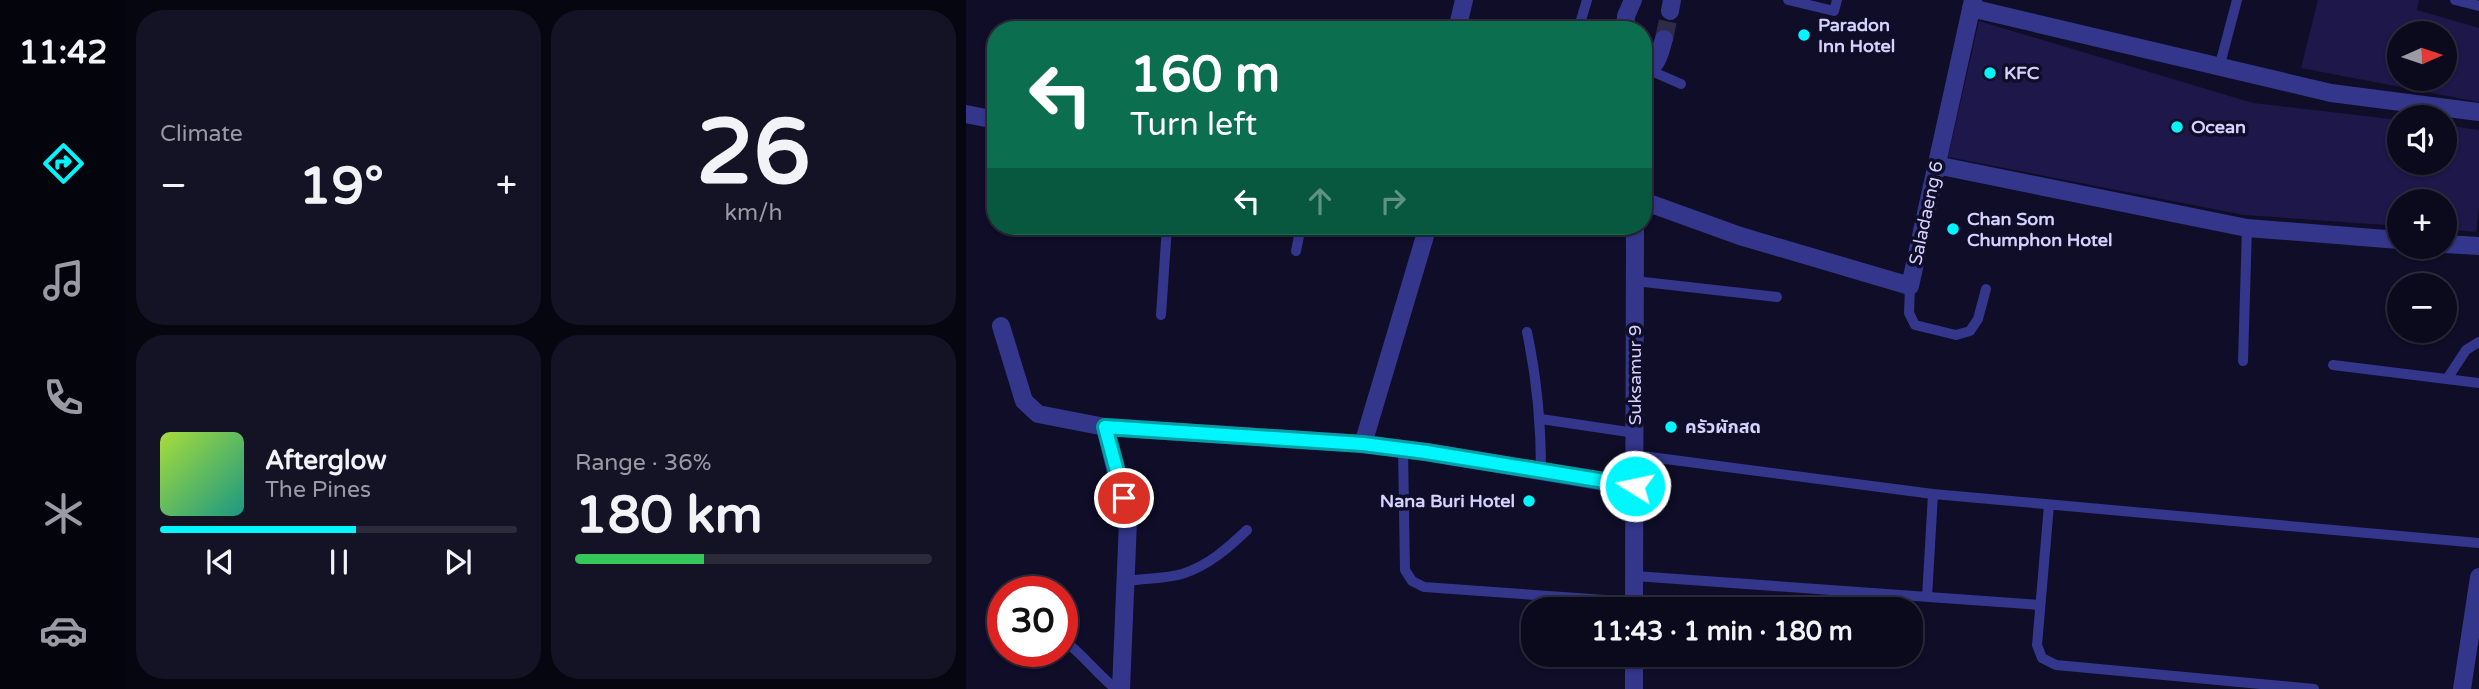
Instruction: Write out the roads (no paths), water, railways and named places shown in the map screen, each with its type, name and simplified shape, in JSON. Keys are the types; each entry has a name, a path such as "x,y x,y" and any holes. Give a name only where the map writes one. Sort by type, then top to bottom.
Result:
{"street":[{"path":"1459,21 1464,0"},
{"path":"1626,21 1633,0"},
{"path":"1972,4 2219,68 2331,93 2479,112"},
{"name":"Saladaeng 6","path":"1910,286 1972,4"},
{"path":"1652,66 1656,63 1664,38"},
{"path":"966,114 987,118"},
{"path":"1936,165 2247,228 2387,239"},
{"path":"1652,204 1740,236 1910,286"},
{"path":"1363,444 1425,235"},
{"name":"Suksamur 9","path":"1634,597 1635,235"},
{"path":"2457,245 2479,246"},
{"path":"1002,326 1024,401 1038,414 1105,427 1363,444 1635,486"},
{"path":"1105,427 1119,475 1128,521 1119,689"},
{"path":"2462,689 2475,623 2479,577"},
{"path":"1634,667 1634,689"}],"lane":[{"path":"1581,21 1587,0"},
{"path":"1788,0 1834,11 1837,0"},
{"path":"2219,68 2237,0"},
{"path":"2455,0 2479,6"},
{"path":"1652,73 1681,84"},
{"path":"2243,361 2247,228"},
{"path":"1161,315 1166,235"},
{"path":"1296,251 1299,235"},
{"path":"1635,281 1777,297"},
{"name":"Saladaeng 6","path":"1910,286 1909,313 1915,325 1956,335 1970,331 1979,319 1986,289"},
{"path":"1527,332 1536,374 1541,419 1541,471"},
{"path":"2447,379 2466,350 2479,342"},
{"path":"2333,365 2479,383"},
{"path":"1541,419 1635,433"},
{"path":"1403,449 1405,570 1412,581 1424,587 1535,597"},
{"path":"1635,455 1933,494 2479,543"},
{"path":"1927,597 1933,494"},
{"path":"2049,505 2037,645 2042,658 2056,665 2314,689"},
{"path":"1126,581 1182,574 1214,558 1247,530"},
{"path":"1634,576 2040,605"},
{"path":"1078,650 1102,678 1119,689"}],"tunnel":[{"path":"1664,39 1670,11"}],"place":[{"name":"Paradon Inn Hotel","path":"1804,35"},
{"name":"KFC","path":"1990,73"},
{"name":"Ocean","path":"2177,127"},
{"name":"Chan Som Chumphon Hotel","path":"1953,229"},
{"name":"ครัวผักสด","path":"1671,427"},
{"name":"Nana Buri Hotel","path":"1529,501"}]}
